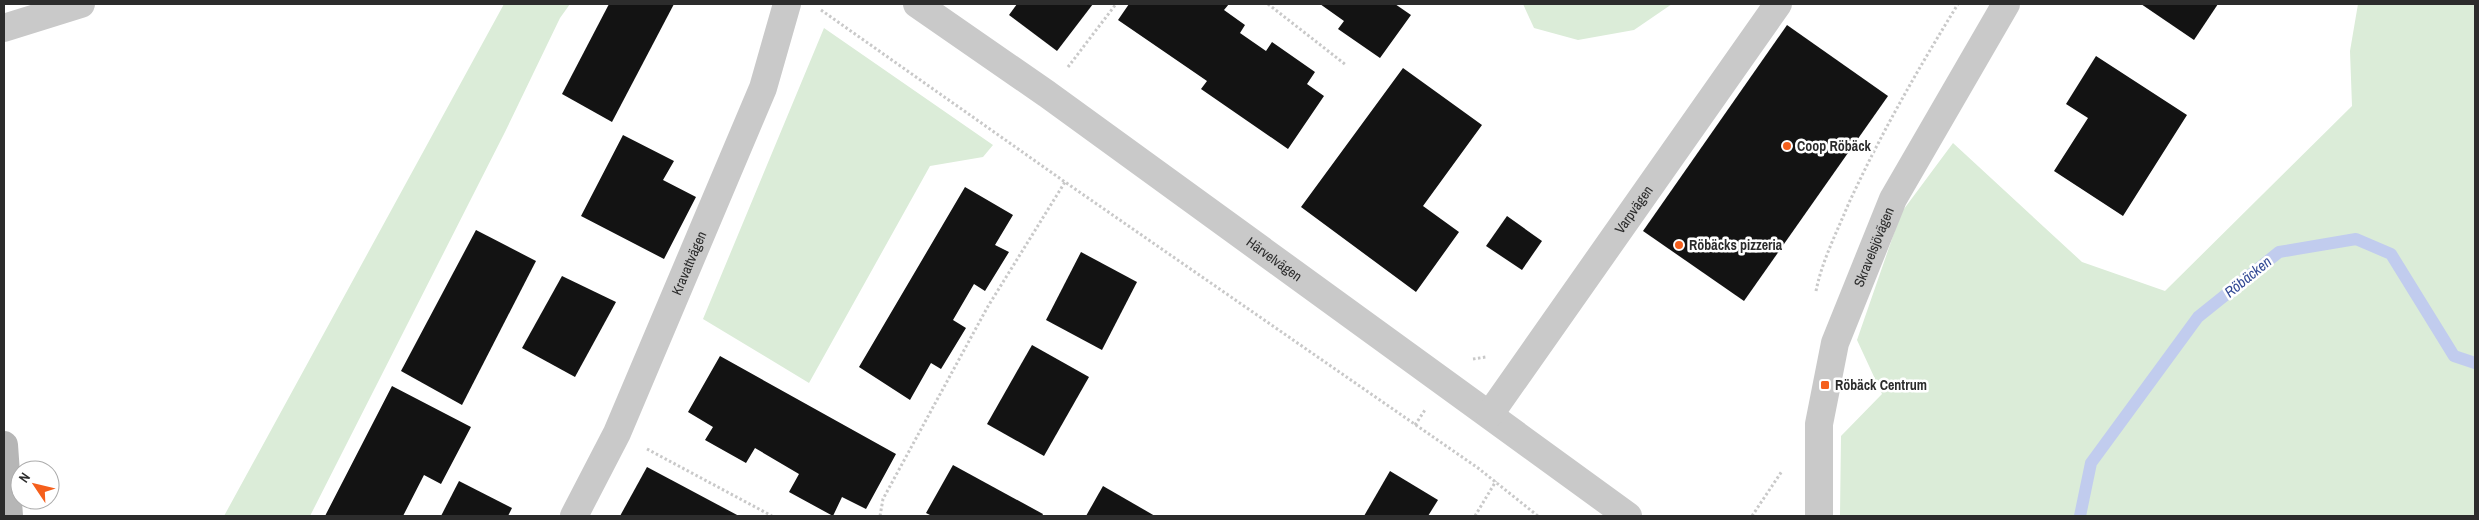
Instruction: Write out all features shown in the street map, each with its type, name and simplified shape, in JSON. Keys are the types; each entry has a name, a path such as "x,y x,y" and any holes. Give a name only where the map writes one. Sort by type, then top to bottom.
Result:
{"main road":[{"path":"4,445 9,516"}],"street":[{"path":"4,28 81,4"},
{"name":"Kravattvägen","path":"574,516 617,433 763,88 787,4"},
{"name":"Härvelvägen","path":"917,4 1047,94 1628,516"},
{"name":"Varpvägen","path":"1490,414 1778,4"},
{"name":"Skravelsjövägen","path":"1819,516 1820,424 1835,343 1893,199 2006,4"}],"path":[{"path":"1047,94 1116,4"},
{"path":"1268,4 1346,65"},
{"path":"821,10 1496,481 1538,516"},
{"path":"880,516 883,499 987,308 1065,182"},
{"path":"617,433 772,516"},
{"path":"1475,516 1496,481"}],"green space":[{"path":"504,4 570,4 560,18 505,132 310,516 224,516"},
{"path":"1523,4 1672,4 1634,30 1578,40 1534,28"},
{"path":"2358,4 2475,4 2475,516 1840,516 1841,436 1882,394 1857,340 1901,213 1953,143 2082,262 2165,291 2352,106 2350,51"},
{"path":"824,28 993,145 983,157 930,166 809,383 703,319"}],"building":[{"path":"609,4 674,4 612,122 562,94"},
{"path":"1017,4 1093,4 1057,51 1009,15"},
{"path":"1129,4 1229,4 1224,10 1245,25 1240,33 1266,51 1272,42 1315,72 1307,84 1324,96 1288,149 1201,89 1207,81 1118,20"},
{"path":"1320,4 1395,4 1411,15 1380,58 1338,29 1344,21"},
{"path":"2141,4 2218,4 2194,40"},
{"path":"1787,25 1888,96 1744,301 1643,231"},
{"path":"2096,56 2187,115 2123,216 2054,171 2088,118 2066,104"},
{"path":"1403,68 1482,125 1423,206 1459,232 1416,292 1301,207"},
{"path":"623,135 674,161 663,180 696,197 664,259 581,216"},
{"path":"965,187 1013,215 995,245 1009,252 985,291 974,284 953,320 966,328 941,369 931,363 910,400 859,367"},
{"path":"1507,216 1542,241 1522,270 1486,246"},
{"path":"476,230 536,261 462,405 401,371"},
{"path":"1081,252 1137,282 1102,350 1046,320"},
{"path":"562,276 616,302 575,377 522,348"},
{"path":"1032,345 1089,377 1044,456 987,424"},
{"path":"720,356 896,454 866,509 842,497 833,516 789,492 799,474 755,448 746,463 705,440 713,427 688,412"},
{"path":"392,386 471,427 441,484 424,475 403,516 325,516"},
{"path":"953,465 1043,514 1042,516 932,516 926,513"},
{"path":"647,467 739,516 620,516"},
{"path":"1390,471 1438,500 1428,516 1364,516"},
{"path":"459,481 512,508 508,516 441,516"},
{"path":"1103,486 1155,516 1086,516"}],"waterway":[{"name":"Röbäcken","path":"2080,516 2091,463 2198,317 2279,252 2356,239 2391,254 2454,356 2475,363"}],"place":[{"name":"Coop Röbäck","path":"1787,146"},
{"name":"Röbäcks pizzeria","path":"1679,245"},
{"name":"Röbäck Centrum","path":"1825,385"}]}
